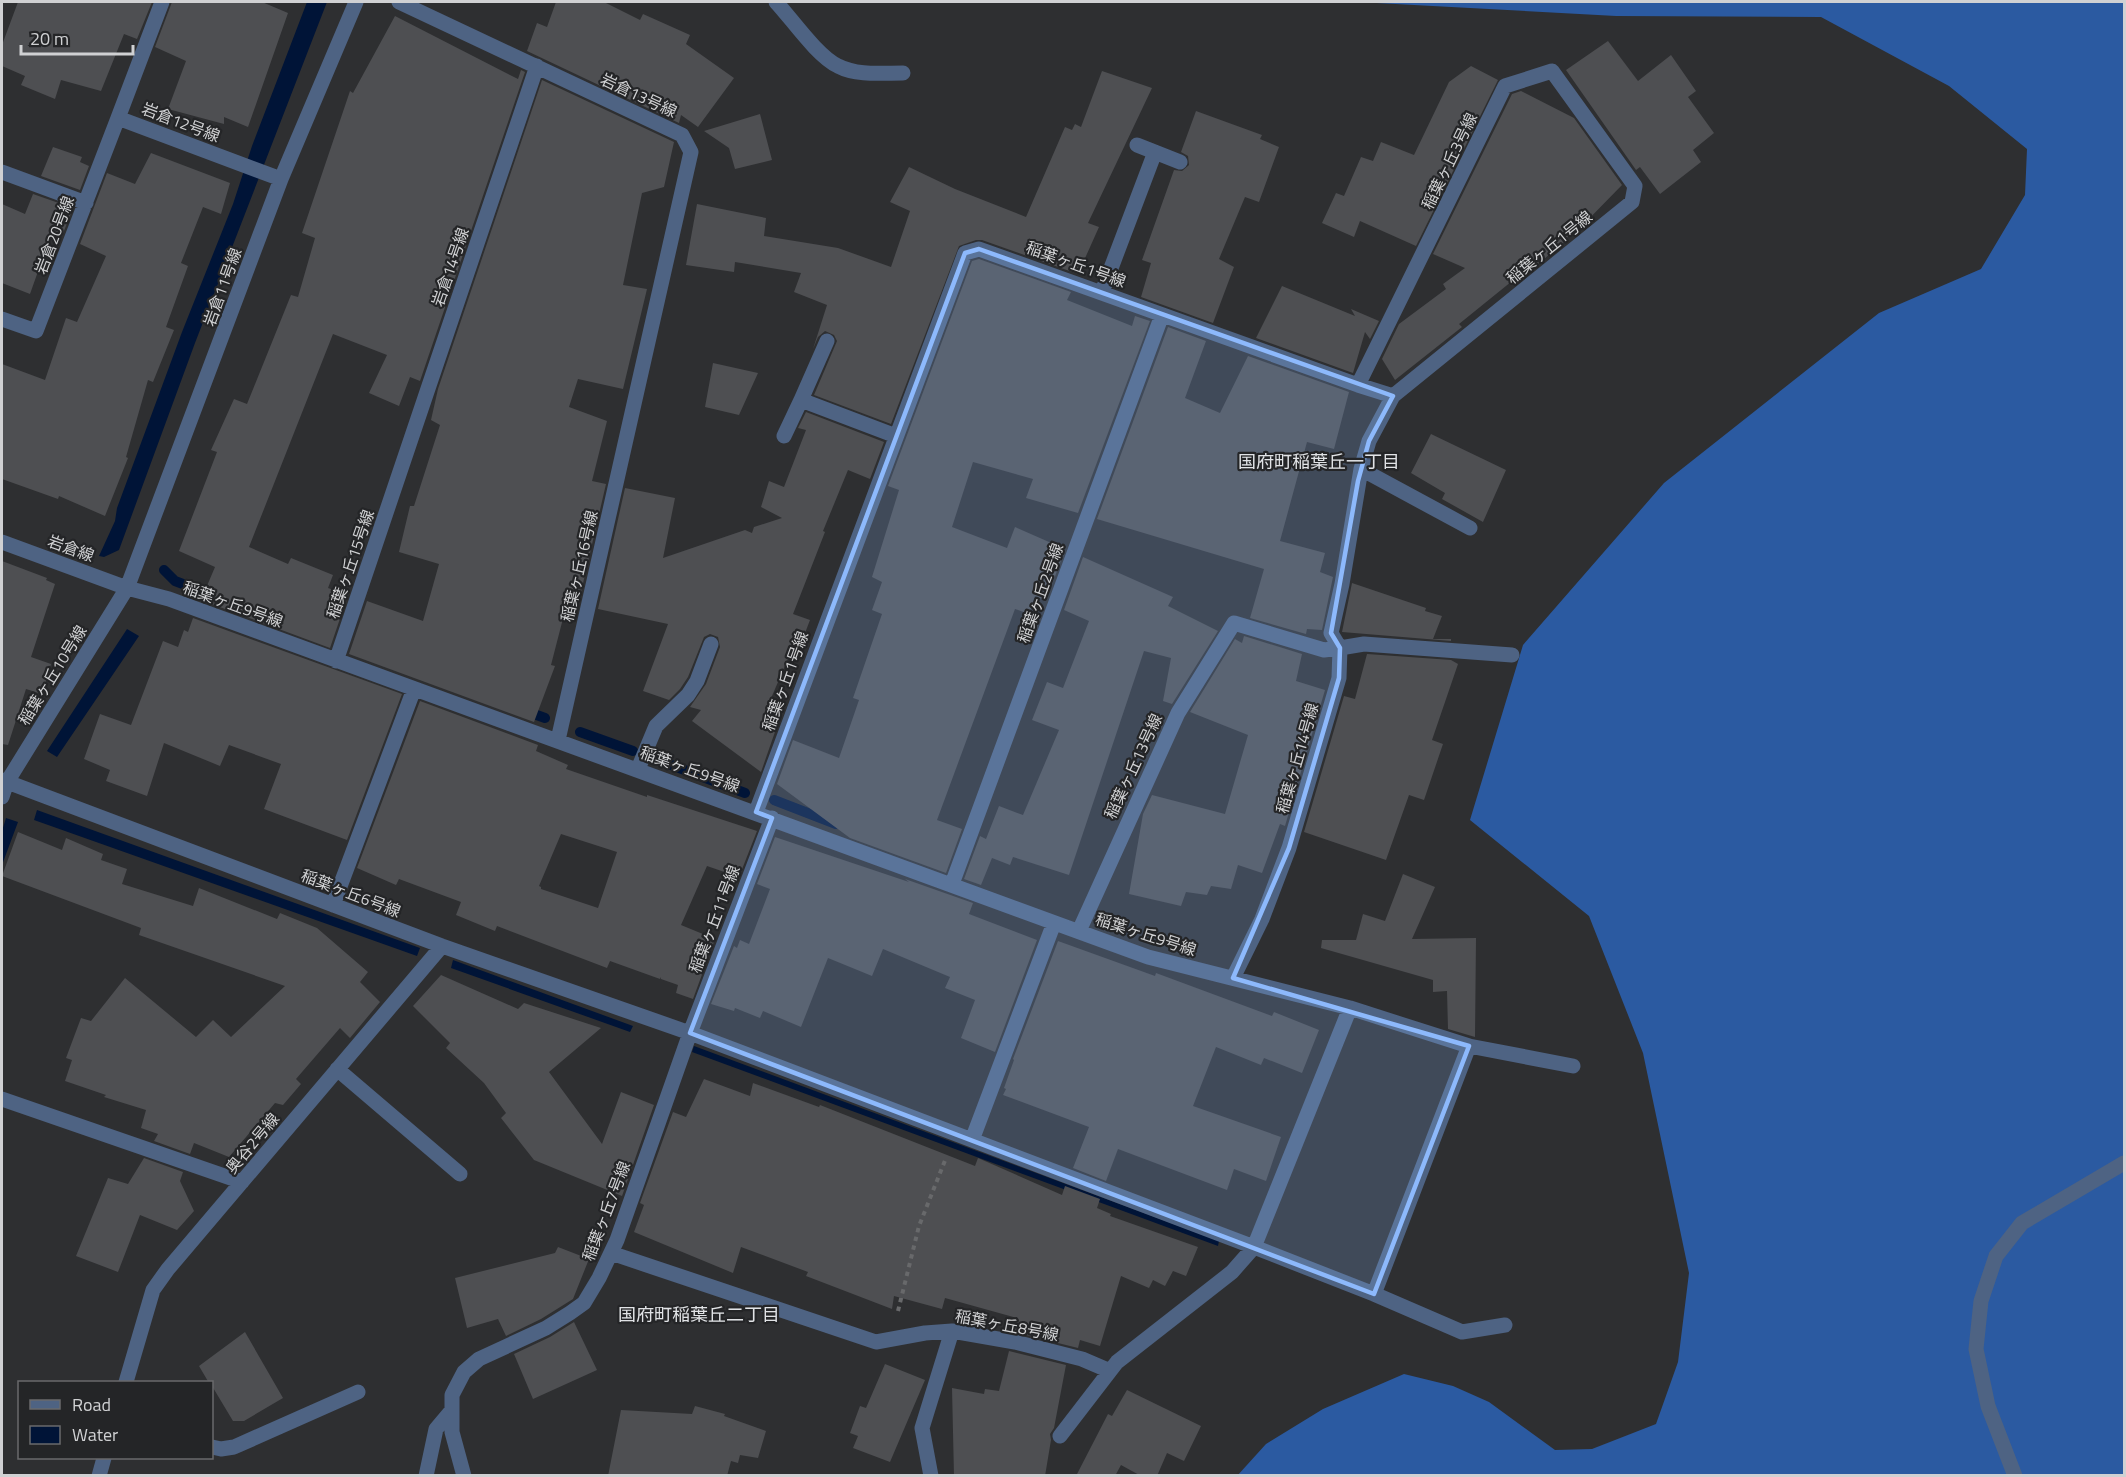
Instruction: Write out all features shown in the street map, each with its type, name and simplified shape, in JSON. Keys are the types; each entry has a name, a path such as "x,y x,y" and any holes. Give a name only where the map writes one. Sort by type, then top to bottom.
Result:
{"street":[{"name":"岩倉12号線","path":"162,2 118,118 281,179"},
{"name":"岩倉11号線","path":"127,588 281,179 356,2"},
{"name":"岩倉13号線","path":"399,2 682,135 691,152 635,399"},
{"path":"776,2 823,54 838,66 864,73 903,73"},
{"name":"岩倉14号線","path":"398,479 537,66"},
{"name":"稲葉ヶ丘3号線","path":"1358,385 1505,86 1552,71 1612,151"},
{"name":"岩倉20号線","path":"2,319 36,331 118,118"},
{"path":"1137,145 1180,162"},
{"name":"稲葉ヶ丘1号線","path":"756,812 965,253 979,249 1393,396 1632,202 1635,186 1612,151"},
{"path":"1102,292 1155,152"},
{"path":"2,172 86,203"},
{"name":"稲葉ヶ丘2号線","path":"952,884 1162,315"},
{"path":"784,436 827,342"},
{"name":"稲葉ヶ丘14号線","path":"1233,978 1262,918 1289,848 1339,678 1340,648 1331,633 1342,584 1361,469 1369,441 1393,396"},
{"name":"稲葉ヶ丘16号線","path":"558,740 635,399"},
{"path":"801,400 896,436"},
{"path":"1361,469 1470,528"},
{"name":"稲葉ヶ丘15号線","path":"336,661 398,479"},
{"name":"岩倉線","path":"2,542 127,588"},
{"name":"稲葉ヶ丘9号線","path":"127,588 169,599 1148,957 1350,1008 1469,1046 1573,1066"},
{"name":"稲葉ヶ丘10号線","path":"2,797 4,781 127,588"},
{"name":"稲葉ヶ丘13号線","path":"1079,932 1178,713 1234,623 1324,650 1340,648"},
{"path":"638,769 656,726 688,695 697,681 711,644"},
{"path":"1340,648 1364,645 1512,655"},
{"path":"333,905 414,689"},
{"name":"稲葉ヶ丘6号線","path":"4,781 442,946 690,1033"},
{"name":"稲葉ヶ丘11号線","path":"690,1033 772,818"},
{"path":"972,1140 1054,923"},
{"name":"奥谷2号線","path":"127,1381 153,1290 168,1269 442,946"},
{"path":"1060,1436 1117,1362 1232,1272 1254,1247 1350,1008"},
{"path":"690,1033 1254,1247 1374,1294 1462,1332 1505,1325"},
{"name":"稲葉ヶ丘7号線","path":"464,1476 452,1432 452,1395 464,1371 479,1359 546,1328 584,1303 617,1240 690,1033"},
{"path":"1374,1294 1469,1046"},
{"path":"337,1070 460,1174"},
{"path":"2,1099 242,1182"},
{"path":"2016,1476 1988,1406 1976,1349 1981,1301 1996,1256 2022,1223 2124,1163"},
{"name":"稲葉ヶ丘8号線","path":"611,1253 876,1342 925,1333 952,1331 1015,1342 1082,1359 1110,1371"},
{"path":"931,1476 922,1428 952,1331"},
{"path":"213,1447 221,1449 234,1447 358,1392"},
{"path":"426,1476 436,1429 452,1410"},
{"path":"99,1476 104,1459"}],"path":[{"path":"891,1340 919,1227 950,1149"}],"highlighted area":[{"path":"979,249 1393,396 1369,441 1358,481 1331,633 1340,648 1339,678 1289,848 1233,978 1469,1046 1374,1294 690,1033 772,818 756,812 965,253"}],"shaded area":[{"path":"1358,2 2124,2 2124,1475 1237,1476 1266,1444 1323,1409 1404,1374 1453,1386 1489,1402 1555,1450 1592,1449 1656,1424 1678,1362 1689,1273 1643,1053 1589,916 1470,820 1523,645 1664,483 1879,313 1981,269 2025,195 2027,149 1949,86 1821,17 1616,16"}],"water":[{"path":"307,2 327,2 195,343 119,550 104,557 99,556 115,521 117,508 182,332 233,204 252,146"},
{"path":"127,629 139,636 57,757 47,751"},
{"path":"37,810 420,948 417,956 34,820"},
{"path":"6,818 18,822 2,865 2,831"},
{"path":"453,960 633,1026 630,1032 451,968"},
{"path":"694,1046 1219,1241 1218,1246 692,1052"}],"building":[{"path":"18,2 152,2 137,39 124,34 101,91 61,80 55,99 21,85 25,76 2,66 2,45"},
{"path":"172,2 262,2 288,13 248,127 224,117 224,124 168,109 186,61 155,47"},
{"path":"556,2 604,2 640,20 643,14 690,35 686,44 734,78 698,127 681,115 679,123 527,51 537,23 547,27"},
{"path":"395,16 518,79 521,70 525,72 420,381 410,377 399,406 369,393 387,355 333,334 249,547 288,564 291,558 333,575 328,588 348,595 330,648 201,600 215,567 179,551 217,452 211,450 234,399 247,404 291,295 298,297 315,238 302,233 350,91 353,93"},
{"path":"1608,41 1638,81 1671,55 1696,91 1688,97 1714,133 1693,150 1701,162 1660,194 1640,167 1636,170 1566,70"},
{"path":"1471,66 1498,80 1416,246 1360,221 1354,237 1322,223 1336,193 1344,196 1361,157 1373,161 1381,142 1414,155 1449,82"},
{"path":"1102,71 1152,88 1088,223 1099,227 1078,274 982,240 959,246 891,424 814,395 837,341 834,335 825,331 818,337 813,349 827,305 794,292 801,273 735,262 734,272 686,265 697,204 766,218 764,236 838,248 891,267 910,211 890,202 909,167 955,189 1026,217 1065,127 1072,130 1075,124 1081,127"},
{"path":"542,80 674,142 664,187 642,193 623,285 647,289 623,389 578,379 569,407 607,421 592,481 606,484 578,605 567,603 551,665 555,666 534,722 349,654 367,601 423,621 439,564 399,552 410,506 414,506 440,425 431,420 438,389"},
{"path":"1521,91 1574,118 1622,185 1578,230 1562,241 1564,242 1524,276 1522,273 1459,324 1462,327 1395,380 1382,359 1399,324 1446,289 1443,284 1465,268 1433,254 1512,94"},
{"path":"1196,111 1262,135 1260,139 1279,147 1259,202 1245,197 1219,259 1234,267 1213,323 1141,297 1151,263 1142,260 1174,170 1182,171 1189,165 1188,156 1181,152"},
{"path":"760,114 772,160 735,169 729,148 704,131"},
{"path":"53,147 82,157 80,162 89,166 80,190 41,176"},
{"path":"151,153 230,183 221,214 203,207 181,263 188,266 166,327 174,330 153,382 148,380 126,457 128,458 105,516 59,496 58,499 2,479 2,364 45,380 66,318 77,322 106,256 80,244 107,173 135,184"},
{"path":"33,194 73,208 62,236 52,232 30,294 2,283 2,204 25,214"},
{"path":"979,259 1071,292 1067,300 1132,326 1135,316 1150,321 1078,513 1026,498 1033,479 973,462 952,527 1007,548 1015,527 1065,549 1046,601 1035,596 1029,614 1015,609 937,820 962,829 946,873 850,838 777,784 793,740 839,758 859,700 853,698 882,614 872,610 882,582 872,577 899,490 888,486 972,261"},
{"path":"1282,286 1355,316 1351,309 1379,321 1370,339 1365,332 1353,373 1256,338"},
{"path":"1168,327 1206,341 1185,398 1220,413 1248,356 1349,392 1334,449 1307,442 1280,541 1325,553 1320,572 1333,577 1322,630 1307,629 1306,634 1250,618 1264,569 1097,519"},
{"path":"713,363 758,373 739,415 705,407"},
{"path":"806,412 884,442 870,479 848,470 823,531 825,532 793,614 810,620 797,654 790,654 766,710 776,729 761,772 692,721 701,710 690,707 706,684 720,647 718,637 710,634 704,637 688,677 669,700 643,691 668,624 598,609 625,488 675,498 663,558 745,530 752,533 754,527 782,518 761,507 769,481 784,487 806,430 798,428"},
{"path":"1431,434 1506,470 1483,522 1442,499 1445,493 1411,473"},
{"path":"1083,557 1173,597 1168,606 1218,631 1172,704 1163,701 1171,658 1144,651 1069,875 1013,857 1010,865 992,858 981,885 964,879 980,836 986,839 999,806 1023,815 1059,730 1032,720 1047,682 1063,688 1089,621 1064,610"},
{"path":"2,561 47,578 46,580 55,584 31,657 51,664 42,694 26,689 8,745 2,744"},
{"path":"1352,583 1426,608 1425,611 1442,616 1433,639 1451,639 1451,641 1342,632"},
{"path":"193,618 402,694 347,840 264,809 281,764 229,745 220,766 164,743 147,796 106,781 110,770 84,759 100,714 131,725 163,641 178,647 184,630 188,632"},
{"path":"1244,636 1302,654 1296,681 1325,690 1285,826 1280,824 1262,873 1238,865 1231,889 1211,886 1207,895 1186,892 1181,906 1129,894 1143,814 1152,795 1225,814 1248,735 1190,712 1235,639 1242,643"},
{"path":"1367,654 1451,660 1458,664 1432,740 1443,744 1424,800 1409,795 1386,860 1304,832 1344,696 1355,699"},
{"path":"420,701 538,745 536,751 568,765 566,769 757,831 739,877 707,866 681,925 715,939 693,999 676,993 678,985 661,979 661,977 660,979 610,961 607,968 497,926 495,931 456,915 461,902 399,879 396,885 357,868","holes":["561,834 617,852 598,908 541,889 539,886"]},
{"path":"18,832 62,850 66,838 103,854 101,860 127,869 122,884 193,906 199,888 277,919 280,913 317,928 368,972 360,982 380,1002 350,1038 340,1028 296,1079 301,1084 283,1105 275,1103 229,1157 194,1143 190,1154 154,1141 158,1134 141,1128 146,1110 104,1097 106,1095 65,1081 72,1060 66,1058 81,1018 91,1021 125,978 196,1037 213,1020 231,1037 285,986 139,935 141,928 2,876"},
{"path":"775,837 973,903 969,914 1037,940 995,1052 961,1038 975,1000 945,988 950,977 883,949 872,976 828,958 801,1027 763,1011 760,1018 735,1008 734,1011 711,1004 734,946 737,948 740,940 749,944 770,889 757,884"},
{"path":"1403,874 1435,887 1412,939 1476,938 1475,1037 1448,1029 1447,991 1433,992 1433,980 1321,948 1322,940 1356,940 1363,914 1385,921"},
{"path":"1058,941 1155,976 1156,973 1272,1016 1274,1012 1319,1030 1302,1073 1264,1058 1261,1065 1216,1047 1193,1106 1281,1137 1266,1181 1234,1169 1227,1190 1118,1149 1106,1181 1073,1168 1089,1127 1003,1095 1013,1059"},
{"path":"441,975 518,1009 524,1003 601,1028 549,1072 602,1144 621,1092 654,1105 622,1196 534,1160 501,1118 506,1113 484,1083 446,1048 450,1043 413,1006"},
{"path":"704,1079 750,1096 753,1083 819,1107 820,1105 975,1166 978,1158 1062,1195 1065,1186 1100,1199 1097,1208 1111,1214 1110,1216 1198,1247 1186,1276 1173,1271 1165,1286 1153,1280 1149,1288 1121,1276 1100,1346 1080,1340 1078,1348 1014,1332 1017,1318 945,1298 942,1309 894,1296 892,1309 806,1276 808,1272 741,1247 733,1273 634,1232 644,1205 640,1203 673,1112 686,1117"},
{"path":"144,1158 183,1172 180,1181 194,1211 177,1230 140,1215 118,1272 76,1256 108,1178 128,1184"},
{"path":"558,1247 589,1259 573,1299 541,1319 506,1336 498,1319 467,1328 455,1278 555,1253"},
{"path":"574,1322 597,1370 533,1399 514,1354 550,1337"},
{"path":"245,1332 283,1398 244,1421 233,1421 213,1388 213,1381 208,1381 199,1366"},
{"path":"1009,1351 1066,1365 1054,1428 1050,1434 1045,1476 954,1476 952,1388 984,1394 985,1389 999,1391"},
{"path":"885,1364 925,1380 890,1462 853,1448 858,1436 850,1433 860,1406 866,1408"},
{"path":"1127,1390 1201,1426 1184,1461 1167,1453 1157,1476 1141,1476 1121,1465 1115,1476 1076,1476 1108,1414 1112,1416"},
{"path":"695,1406 725,1414 724,1416 766,1431 758,1458 740,1455 738,1463 731,1461 727,1476 608,1476 621,1410 692,1414"}],"waterway":[{"path":"164,570 175,581 217,597"},
{"path":"523,710 545,718"},
{"path":"580,732 633,751"},
{"path":"653,758 745,793"},
{"path":"774,800 836,824"}],"district":[{"name":"国府町稲葉丘一丁目","path":"1319,462"},
{"name":"国府町稲葉丘二丁目","path":"699,1315"}]}
